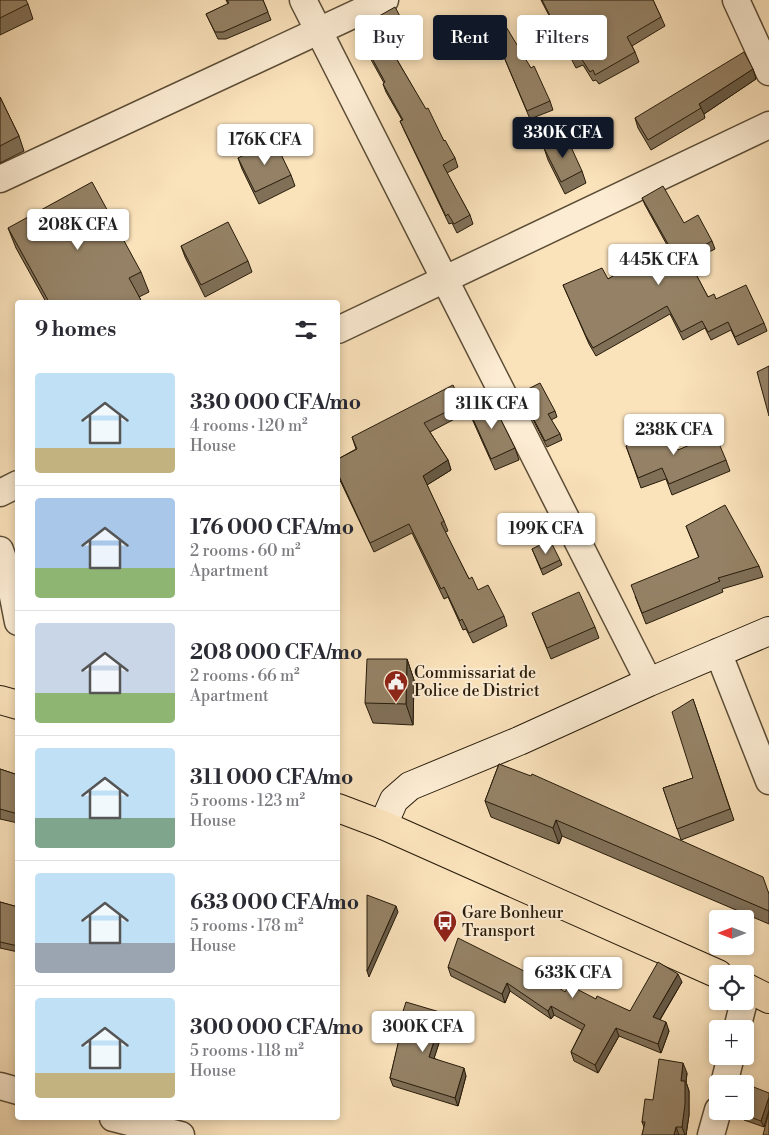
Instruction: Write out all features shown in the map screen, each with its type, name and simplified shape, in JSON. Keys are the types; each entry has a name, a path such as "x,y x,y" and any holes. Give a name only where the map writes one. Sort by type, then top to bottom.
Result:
{"highway":[{"path":"0,700 15,703"},
{"path":"340,809 383,825 709,970"}],"main road":[{"path":"383,825 394,800 410,786 519,741 649,682 769,631"}],"street":[{"path":"303,0 649,682"},
{"path":"0,179 385,0"},
{"path":"736,0 769,72"},
{"path":"340,329 769,125"},
{"path":"0,493 15,486"},
{"path":"0,550 9,576 15,607"},
{"path":"718,652 769,781"},
{"path":"0,1086 15,1090"},
{"path":"711,1135 715,1120"},
{"path":"130,1123 181,1135"}],"building":[{"path":"0,0 26,0 28,4 0,18"},
{"path":"227,0 263,0 268,12 223,32 215,32 206,14 229,3"},
{"path":"542,0 653,0 661,17 627,37 635,52 595,75 593,70 590,72 582,60 607,60 607,15 550,15"},
{"path":"395,7 399,15 381,15"},
{"path":"507,28 517,45 517,60 526,60 531,68 534,66 550,101 527,111 505,60 507,60"},
{"path":"744,52 753,69 699,104 701,108 648,140 635,118"},
{"path":"373,60 397,60 426,109 428,108 444,141 455,158 443,165 470,215 454,224 448,214 446,216 400,121 403,120 383,84 385,82"},
{"path":"0,97 19,136 0,146"},
{"path":"566,136 582,171 561,182 544,148"},
{"path":"274,140 291,175 255,192 238,158"},
{"path":"92,182 141,272 129,278 141,300 48,300 8,228"},
{"path":"663,186 684,223 698,215 712,241 686,255 708,297 714,294 716,299 746,285 764,323 735,337 728,322 708,332 702,321 681,332 667,306 593,348 563,285 602,268 608,279 668,244 642,198"},
{"path":"228,222 248,261 201,285 181,246"},
{"path":"769,366 769,416 757,372"},
{"path":"540,383 555,411 548,414 560,434 545,441 520,393"},
{"path":"453,385 462,404 424,423 448,460 423,476 444,521 441,523 469,579 472,577 478,590 488,585 504,616 469,633 462,619 460,621 444,587 441,589 409,524 370,543 340,478 340,458 357,449 352,437"},
{"path":"491,400 515,448 491,459 469,410"},
{"path":"670,430 678,450 715,434 726,460 669,484 662,468 638,478 626,446"},
{"path":"725,505 759,566 718,578 720,581 642,613 631,585 699,557 686,526"},
{"path":"550,540 560,560 541,569 532,549"},
{"path":"579,592 595,627 547,648 532,613"},
{"path":"367,659 407,659 406,704 365,703"},
{"path":"693,699 730,809 677,829 663,788 693,778 672,712"},
{"path":"499,764 531,776 532,774 763,877 769,894 769,911 556,820 553,828 485,801"},
{"path":"0,769 15,774 15,813 0,809"},
{"path":"367,895 396,906 367,971"},
{"path":"0,902 15,906 15,945 0,942"},
{"path":"458,938 540,979 542,976 565,992 569,985 596,999 597,996 630,1011 658,962 678,974 653,1017 666,1022 658,1044 616,1028 595,1065 571,1052 585,1025 551,1006 548,1011 507,983 502,994 448,967"},
{"path":"406,1002 443,1013 429,1057 464,1068 455,1098 390,1078 400,1035 396,1033"},
{"path":"659,1059 683,1063 681,1081 685,1081 685,1104 682,1127 676,1127 674,1135 642,1135 645,1122 642,1122 645,1099 653,1100"},
{"path":"754,1087 769,1093 761,1121 754,1118"},
{"path":"769,1112 769,1135 763,1135"}],"place":[{"name":"Commissariat de Police de District","path":"396,703"},
{"name":"Gare Bonheur Transport","path":"445,943"}]}
